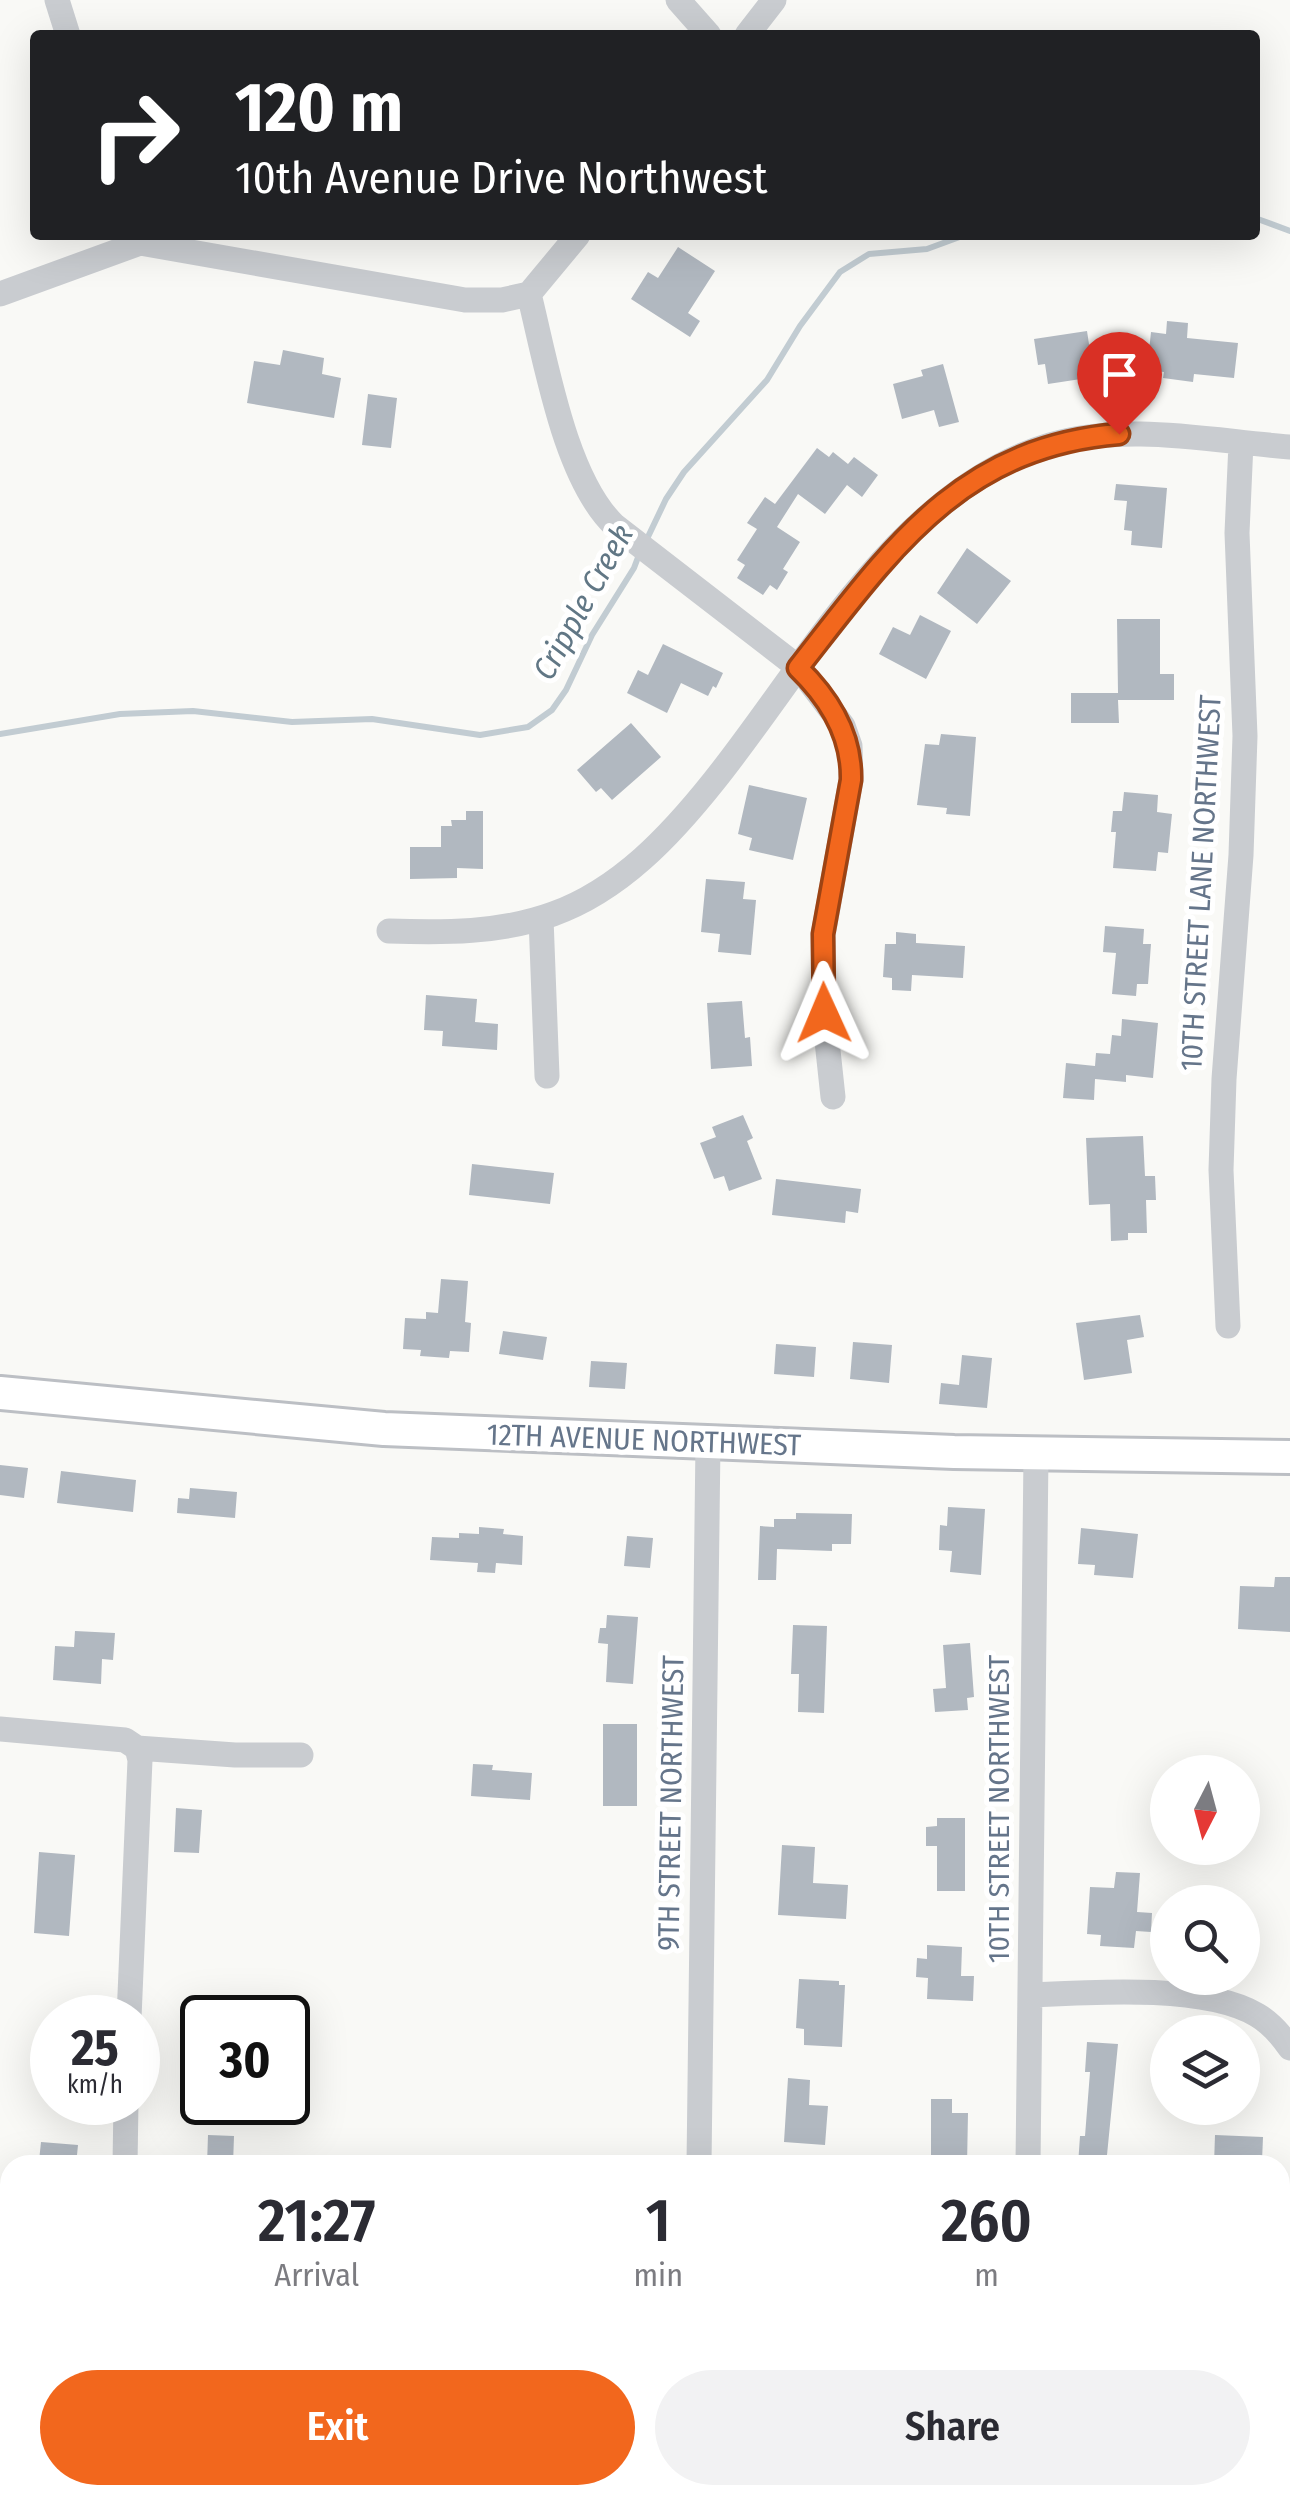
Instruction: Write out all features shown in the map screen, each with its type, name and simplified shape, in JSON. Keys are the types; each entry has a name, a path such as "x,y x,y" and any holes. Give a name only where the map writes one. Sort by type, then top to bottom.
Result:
{"main road":[{"name":"12TH AVENUE NORTHWEST","path":"0,1393 384,1430 1036,1454 1290,1457"}],"street":[{"path":"57,0 66,30"},
{"path":"678,0 705,30"},
{"path":"750,30 774,0"},
{"path":"0,294 135,240"},
{"path":"143,240 465,300 502,300 529,294 574,240"},
{"path":"529,294 577,470 592,501 615,526 798,668 843,726 852,760 851,780 823,934 824,1013 833,1097"},
{"path":"389,931 473,930 541,918 609,884 669,836 905,537 947,500 994,468 1040,448 1093,436 1155,434 1290,447"},
{"name":"10TH STREET LANE NORTHWEST","path":"1228,1326 1221,1170 1245,736 1237,534 1241,443"},
{"path":"541,918 547,1076"},
{"name":"9TH STREET NORTHWEST","path":"699,2155 708,1442"},
{"name":"10TH STREET NORTHWEST","path":"1028,2155 1036,1454"},
{"path":"0,1729 126,1740 137,1748 301,1756"},
{"path":"130,1995 140,1760 137,1748"},
{"path":"1030,1996 1090,1992 1219,2000 1256,2014 1279,2032 1290,2048"},
{"path":"124,2155 125,2125"}],"building":[{"path":"678,247 715,271 688,313 700,321 690,337 631,299 648,272 658,278"},
{"path":"1167,321 1188,323 1187,338 1238,343 1234,378 1194,374 1193,382 1163,378 1164,372 1147,370 1151,332 1166,334"},
{"path":"1087,331 1094,377 1048,384 1045,364 1038,365 1034,339"},
{"path":"283,350 324,358 322,374 341,378 334,418 247,403 254,361 280,365"},
{"path":"943,364 959,422 939,427 934,410 902,419 893,384 923,376 921,370"},
{"path":"368,394 397,398 391,448 362,445"},
{"path":"817,448 829,457 833,452 848,464 854,457 878,475 862,497 847,485 825,514 798,494 777,527 800,542 783,569 788,572 777,590 770,585 763,595 737,578 745,565 737,560 757,529 747,523 765,497 775,504"},
{"path":"1116,484 1167,488 1162,548 1131,545 1132,531 1124,530 1127,501 1114,500"},
{"path":"967,548 1011,581 977,624 937,593"},
{"path":"920,615 951,631 926,679 879,654 893,627 910,635"},
{"path":"1117,619 1160,619 1160,674 1174,674 1174,700 1118,700 1119,723 1071,723 1071,693 1118,693"},
{"path":"663,644 723,673 708,696 681,683 667,713 627,693 638,670 648,675"},
{"path":"631,723 661,757 612,800 601,788 596,792 577,770"},
{"path":"941,734 976,737 970,816 946,814 947,808 917,805 925,744 939,745"},
{"path":"749,785 807,798 793,860 749,850 752,838 738,834"},
{"path":"1124,792 1158,795 1157,812 1172,814 1168,853 1158,852 1156,871 1113,868 1113,811 1122,811"},
{"path":"466,811 483,811 483,869 457,868 457,878 410,879 410,847 441,847 441,826 452,826 451,820 466,820"},
{"path":"706,879 745,882 743,899 756,900 751,955 718,952 720,934 701,932"},
{"path":"1105,926 1144,929 1143,944 1151,944 1148,984 1137,984 1136,996 1112,994 1116,953 1103,952"},
{"path":"896,932 916,934 916,943 965,946 963,978 912,975 911,991 892,990 892,978 883,977 885,944 896,944"},
{"path":"426,995 477,999 475,1022 498,1024 497,1050 442,1046 443,1031 424,1030"},
{"path":"742,1001 752,1066 711,1069 707,1003"},
{"path":"1122,1019 1158,1023 1153,1078 1126,1075 1126,1082 1095,1079 1094,1100 1063,1098 1066,1063 1095,1066 1096,1053 1110,1054 1112,1035 1121,1036"},
{"path":"743,1115 753,1138 747,1141 762,1179 729,1191 724,1176 714,1179 700,1143 716,1137 712,1127"},
{"path":"1143,1136 1145,1176 1155,1176 1156,1200 1146,1200 1147,1233 1128,1233 1128,1240 1111,1241 1110,1204 1089,1205 1086,1138"},
{"path":"472,1164 554,1173 550,1204 469,1195"},
{"path":"776,1179 861,1189 858,1213 846,1211 845,1223 772,1215"},
{"path":"441,1279 468,1281 465,1322 471,1323 469,1352 450,1351 449,1358 420,1356 421,1350 403,1349 405,1318 426,1319 426,1312 438,1313"},
{"path":"1140,1315 1144,1337 1127,1340 1132,1373 1084,1380 1076,1323"},
{"path":"503,1331 547,1337 543,1360 499,1354"},
{"path":"853,1342 892,1345 889,1383 850,1379"},
{"path":"776,1344 816,1347 814,1377 774,1374"},
{"path":"962,1355 992,1358 987,1408 939,1404 941,1383 959,1385"},
{"path":"591,1361 627,1363 625,1389 589,1387"},
{"path":"0,1465 28,1468 24,1498 0,1495"},
{"path":"61,1471 136,1480 133,1512 57,1503"},
{"path":"190,1488 237,1492 235,1518 177,1513 178,1498 189,1499"},
{"path":"948,1507 985,1509 981,1575 950,1572 952,1551 939,1550 940,1525 947,1526"},
{"path":"796,1513 852,1514 851,1544 832,1544 832,1551 777,1549 776,1580 758,1580 760,1526 774,1527 774,1519 796,1519"},
{"path":"479,1527 504,1529 503,1534 523,1536 522,1565 496,1563 495,1573 477,1572 478,1563 430,1560 432,1537 479,1534"},
{"path":"1081,1528 1138,1534 1133,1578 1094,1575 1095,1565 1078,1564"},
{"path":"627,1536 653,1538 650,1568 624,1566"},
{"path":"1275,1577 1290,1577 1290,1632 1238,1629 1240,1586 1274,1587"},
{"path":"607,1615 638,1617 633,1684 606,1682 608,1644 598,1643 600,1628 606,1628"},
{"path":"793,1625 827,1626 824,1713 798,1712 799,1674 791,1674"},
{"path":"75,1631 115,1633 113,1660 102,1659 101,1684 53,1680 55,1646 74,1647"},
{"path":"970,1643 974,1697 967,1698 968,1710 935,1712 933,1689 946,1688 943,1645"},
{"path":"603,1724 637,1724 637,1806 603,1806"},
{"path":"473,1764 493,1765 492,1770 532,1773 530,1800 471,1796"},
{"path":"176,1808 202,1810 199,1853 174,1852"},
{"path":"937,1818 965,1818 965,1891 937,1891 937,1846 926,1846 926,1827 937,1826"},
{"path":"782,1845 815,1847 813,1883 848,1885 846,1919 778,1915"},
{"path":"39,1852 75,1855 69,1936 34,1933"},
{"path":"1116,1872 1140,1873 1137,1912 1150,1913 1150,1932 1136,1931 1134,1948 1100,1946 1101,1935 1087,1934 1090,1887 1114,1888"},
{"path":"927,1945 962,1947 961,1976 974,1976 973,2001 927,1999 928,1978 916,1977 917,1958 927,1959"},
{"path":"799,1979 839,1981 839,1985 845,1985 842,2047 804,2045 804,2029 796,2028"},
{"path":"1087,2042 1118,2044 1107,2155 1079,2155 1080,2136 1085,2136 1090,2072 1085,2072"},
{"path":"788,2078 810,2080 809,2105 828,2106 825,2145 784,2142"},
{"path":"931,2099 952,2099 952,2113 968,2113 967,2155 931,2155"},
{"path":"208,2135 234,2136 233,2155 207,2155"},
{"path":"1215,2135 1263,2137 1262,2155 1214,2155"},
{"path":"41,2142 78,2145 77,2155 40,2155"}],"waterway":[{"name":"Cripple Creek","path":"1260,220 1290,231"},
{"name":"Cripple Creek","path":"646,541 684,472 767,380 840,272 869,254 927,249 951,240"},
{"name":"Cripple Creek","path":"0,734 120,714 193,711 292,722 372,719 480,735 528,727 552,710 566,690 592,635 640,552"}],"route":[{"path":"824,1013 823,934 852,760 843,726 798,668 905,537 962,488 1027,452 1093,436 1119,434"}]}
